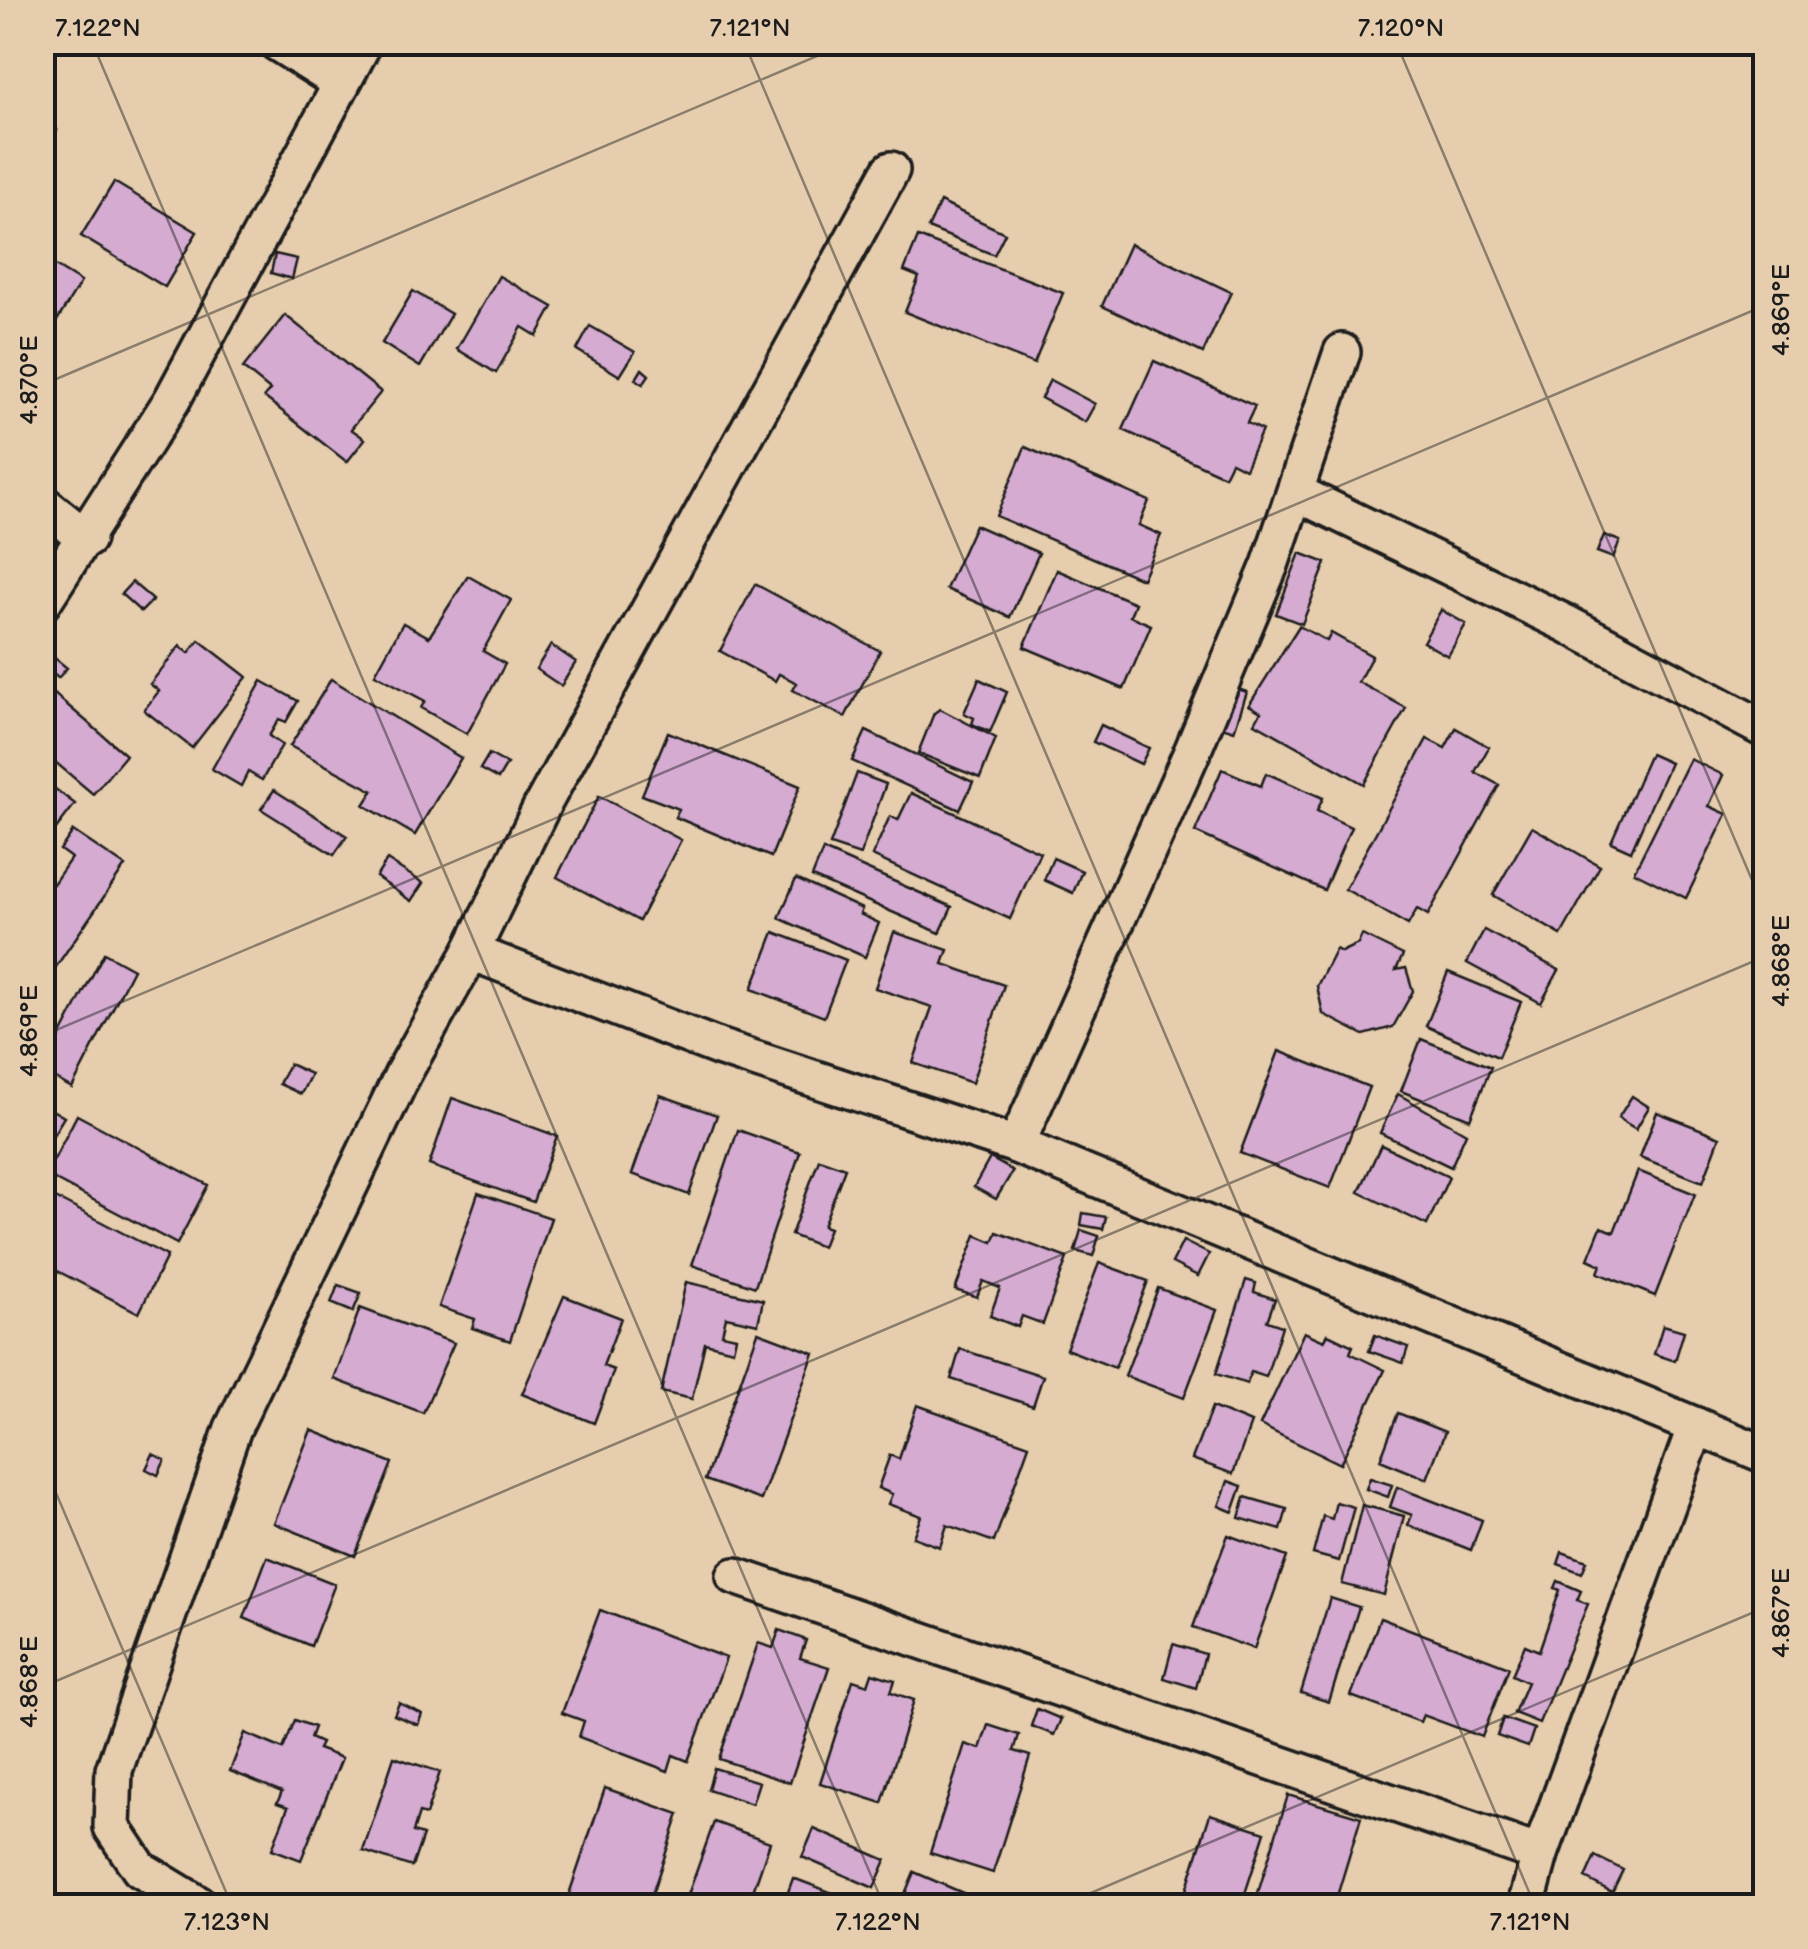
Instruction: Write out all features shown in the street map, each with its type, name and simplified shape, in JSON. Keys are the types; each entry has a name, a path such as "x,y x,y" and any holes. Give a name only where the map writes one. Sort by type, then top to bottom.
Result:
{"street":[{"path":"276,42 341,84"},
{"path":"42,603 172,400 364,42"},
{"path":"201,1906 140,1869 112,1827 114,1770 232,1428 404,1072 470,952 552,787 892,170"},
{"path":"1016,1145 1192,752 1296,493 1308,444 1342,352"},
{"path":"1296,493 1565,623 1766,730"},
{"path":"42,503 86,538"},
{"path":"470,952 718,1047 1016,1145 1766,1454"},
{"path":"1526,1906 1540,1854 1696,1426"},
{"path":"735,1576 1540,1854"}],"building":[{"path":"42,123 57,130 42,159"},
{"path":"114,182 197,232 165,287 81,236"},
{"path":"940,202 1005,233 994,255 928,228"},
{"path":"918,237 1063,293 1034,364 905,312 919,277 904,271"},
{"path":"1130,244 1231,292 1203,353 1102,306"},
{"path":"275,254 297,259 292,279 271,273"},
{"path":"42,258 81,282 42,345"},
{"path":"499,276 553,307 537,336 522,327 496,373 457,349"},
{"path":"413,291 451,314 420,367 382,343"},
{"path":"285,315 381,392 351,429 365,439 347,462 264,397 270,390 243,368"},
{"path":"590,326 635,352 620,376 577,350"},
{"path":"1154,361 1255,406 1247,423 1262,430 1245,469 1231,462 1224,476 1123,430"},
{"path":"642,369 649,375 643,384 636,379"},
{"path":"1050,380 1095,404 1085,422 1041,398"},
{"path":"1025,447 1149,501 1139,525 1161,535 1142,579 996,516"},
{"path":"975,525 1039,553 1010,617 946,589"},
{"path":"1604,535 1620,541 1613,558 1597,552"},
{"path":"1300,553 1326,563 1302,624 1276,614"},
{"path":"1057,570 1135,603 1130,616 1151,625 1124,689 1024,647"},
{"path":"468,576 511,600 483,651 505,664 467,734 421,708 425,701 375,674 403,623 429,637"},
{"path":"132,582 153,600 141,612 121,594"},
{"path":"755,584 880,651 845,717 793,690 797,683 779,674 775,681 720,651"},
{"path":"1441,610 1466,624 1448,656 1423,642"},
{"path":"1299,626 1327,641 1331,633 1372,656 1358,682 1406,708 1364,784 1255,723 1261,712 1249,705"},
{"path":"199,640 247,677 192,748 144,710 159,691 150,684 180,646 189,653"},
{"path":"551,645 576,662 561,686 536,669"},
{"path":"46,651 67,668 58,678 42,665"},
{"path":"331,679 461,758 415,835 364,805 373,791 290,746"},
{"path":"979,679 1007,692 990,732 972,724 974,718 964,713"},
{"path":"262,681 298,701 286,722 279,719 269,736 282,745 262,780 248,772 241,786 212,769"},
{"path":"1235,688 1247,692 1234,731 1222,727"},
{"path":"52,692 126,755 93,794 42,751 42,703"},
{"path":"940,709 996,738 980,778 918,753 934,713"},
{"path":"1101,725 1149,748 1141,764 1093,742"},
{"path":"1456,728 1489,747 1475,772 1499,785 1428,915 1417,909 1408,925 1345,889 1427,739 1445,748"},
{"path":"866,731 973,782 960,810 852,761"},
{"path":"668,732 800,786 771,857 675,817 679,809 642,795"},
{"path":"489,754 507,764 498,779 480,769"},
{"path":"1650,754 1670,763 1631,851 1611,842"},
{"path":"1690,759 1723,775 1709,806 1727,814 1686,898 1634,872"},
{"path":"1222,769 1261,786 1266,773 1323,798 1317,811 1351,827 1324,890 1195,832"},
{"path":"857,773 886,784 860,855 830,845"},
{"path":"42,779 75,804 42,847"},
{"path":"274,790 347,836 334,855 261,809"},
{"path":"911,793 1040,852 1010,919 872,856 890,816 898,820"},
{"path":"599,796 681,840 639,921 557,877"},
{"path":"1532,827 1600,866 1561,935 1493,895"},
{"path":"73,831 125,866 51,974 42,969 42,876 53,884 71,858 60,850"},
{"path":"823,850 952,907 940,933 812,877"},
{"path":"1053,858 1082,871 1073,893 1044,880"},
{"path":"387,860 423,883 411,901 376,877"},
{"path":"796,879 862,909 860,914 879,923 865,957 779,918"},
{"path":"1766,894 1766,927 1752,920"},
{"path":"1484,930 1559,970 1541,1003 1467,963"},
{"path":"774,932 846,960 824,1017 752,989"},
{"path":"894,932 948,950 943,964 1004,985 972,1083 913,1063 932,1007 875,988"},
{"path":"1362,935 1403,955 1396,970 1406,968 1413,991 1393,1027 1364,1035 1323,1014 1317,986 1336,949 1341,952 1358,944"},
{"path":"104,953 133,969 72,1088 42,1071"},
{"path":"1448,972 1521,1002 1498,1057 1426,1026"},
{"path":"1421,1039 1491,1067 1470,1119 1401,1091"},
{"path":"1279,1051 1369,1087 1330,1188 1240,1153"},
{"path":"289,1064 311,1074 301,1094 279,1084"},
{"path":"1398,1094 1466,1133 1451,1167 1380,1133"},
{"path":"660,1095 717,1115 689,1195 632,1174"},
{"path":"1632,1096 1649,1107 1636,1129 1618,1118"},
{"path":"452,1098 557,1136 533,1202 429,1165"},
{"path":"42,1104 64,1117 42,1153"},
{"path":"1657,1112 1720,1137 1703,1182 1640,1157"},
{"path":"77,1115 208,1185 177,1244 46,1175"},
{"path":"738,1130 800,1152 755,1287 692,1265"},
{"path":"1381,1145 1449,1177 1427,1225 1359,1192"},
{"path":"990,1158 1013,1171 996,1199 974,1187"},
{"path":"819,1159 845,1168 823,1226 829,1228 822,1247 791,1235"},
{"path":"1638,1171 1695,1194 1655,1296 1598,1273 1601,1265 1588,1259 1601,1227 1614,1232"},
{"path":"42,1191 167,1256 139,1313 42,1263"},
{"path":"478,1193 551,1218 510,1341 472,1328 475,1319 439,1307"},
{"path":"1083,1213 1106,1217 1103,1229 1081,1225"},
{"path":"1081,1230 1099,1236 1093,1256 1075,1251"},
{"path":"997,1232 1067,1258 1043,1324 1022,1316 1018,1327 990,1316 1000,1288 983,1281 977,1297 955,1290 976,1235 993,1242"},
{"path":"1183,1241 1209,1254 1198,1276 1172,1263"},
{"path":"1099,1263 1148,1281 1115,1368 1066,1349"},
{"path":"1246,1280 1256,1283 1254,1292 1275,1299 1267,1321 1282,1326 1266,1377 1251,1372 1247,1384 1216,1374"},
{"path":"686,1282 763,1300 758,1324 726,1317 722,1334 736,1337 733,1350 705,1343 692,1399 661,1392"},
{"path":"338,1285 361,1293 353,1312 331,1303"},
{"path":"1158,1288 1217,1310 1184,1398 1125,1376"},
{"path":"564,1296 621,1318 603,1366 614,1370 594,1423 522,1394"},
{"path":"360,1308 454,1343 423,1413 334,1379"},
{"path":"1663,1325 1684,1331 1675,1361 1654,1354"},
{"path":"758,1332 814,1353 761,1500 705,1480"},
{"path":"1304,1332 1324,1341 1328,1334 1353,1346 1350,1353 1385,1370 1340,1464 1260,1425"},
{"path":"1375,1335 1408,1347 1403,1363 1369,1351"},
{"path":"960,1349 1043,1376 1033,1406 951,1379"},
{"path":"917,1405 1029,1445 994,1542 947,1525 940,1547 913,1537 921,1516 888,1504 892,1494 878,1488 890,1455 899,1459"},
{"path":"1212,1407 1251,1423 1233,1474 1192,1459"},
{"path":"1398,1413 1445,1432 1427,1479 1380,1460"},
{"path":"311,1430 392,1463 355,1556 274,1523"},
{"path":"153,1454 165,1460 158,1475 146,1469"},
{"path":"1370,1478 1392,1485 1388,1497 1366,1489"},
{"path":"1228,1481 1242,1486 1233,1512 1219,1506"},
{"path":"1397,1487 1482,1520 1471,1550 1408,1525 1412,1515 1390,1507"},
{"path":"1245,1497 1287,1509 1281,1530 1239,1518"},
{"path":"1336,1502 1354,1507 1339,1561 1313,1554 1323,1516 1332,1519"},
{"path":"1362,1505 1404,1516 1384,1595 1342,1584"},
{"path":"1228,1535 1287,1557 1254,1649 1193,1627"},
{"path":"1562,1552 1587,1561 1582,1573 1558,1564"},
{"path":"267,1557 335,1584 311,1646 244,1618"},
{"path":"1558,1581 1581,1591 1577,1600 1588,1604 1539,1723 1514,1713 1527,1682 1512,1675 1525,1645 1539,1651 1560,1590 1555,1588"},
{"path":"1330,1598 1359,1607 1329,1702 1301,1693"},
{"path":"600,1610 726,1658 688,1761 673,1755 668,1771 579,1737 584,1721 562,1713"},
{"path":"1380,1618 1509,1667 1482,1737 1423,1715 1420,1722 1351,1696"},
{"path":"779,1630 806,1640 800,1658 829,1667 790,1783 719,1759 758,1643 773,1648"},
{"path":"1173,1644 1205,1654 1196,1688 1164,1678"},
{"path":"872,1673 895,1680 891,1692 914,1700 882,1803 820,1783 853,1680 868,1685"},
{"path":"399,1703 422,1714 418,1725 394,1715"},
{"path":"1037,1709 1061,1719 1054,1735 1031,1726"},
{"path":"1503,1718 1534,1729 1528,1747 1497,1736"},
{"path":"295,1720 314,1727 310,1738 321,1743 318,1749 342,1758 301,1860 272,1849 288,1807 277,1803 282,1792 230,1771 245,1733 283,1749"},
{"path":"988,1725 1019,1735 1014,1751 1030,1756 993,1873 930,1853 965,1744 980,1749"},
{"path":"394,1757 440,1772 426,1815 419,1813 413,1832 423,1835 412,1867 363,1851"},
{"path":"714,1768 759,1782 752,1804 708,1789"},
{"path":"605,1788 679,1814 648,1906 565,1906"},
{"path":"1288,1795 1361,1817 1334,1906 1254,1906"},
{"path":"1210,1814 1265,1832 1241,1906 1181,1906"},
{"path":"714,1822 770,1842 749,1903 758,1906 684,1906"},
{"path":"814,1829 886,1860 874,1888 802,1857"},
{"path":"1595,1856 1623,1870 1612,1892 1585,1878"},
{"path":"914,1872 970,1896 966,1906 900,1906"},
{"path":"793,1878 867,1906 783,1906"}]}
